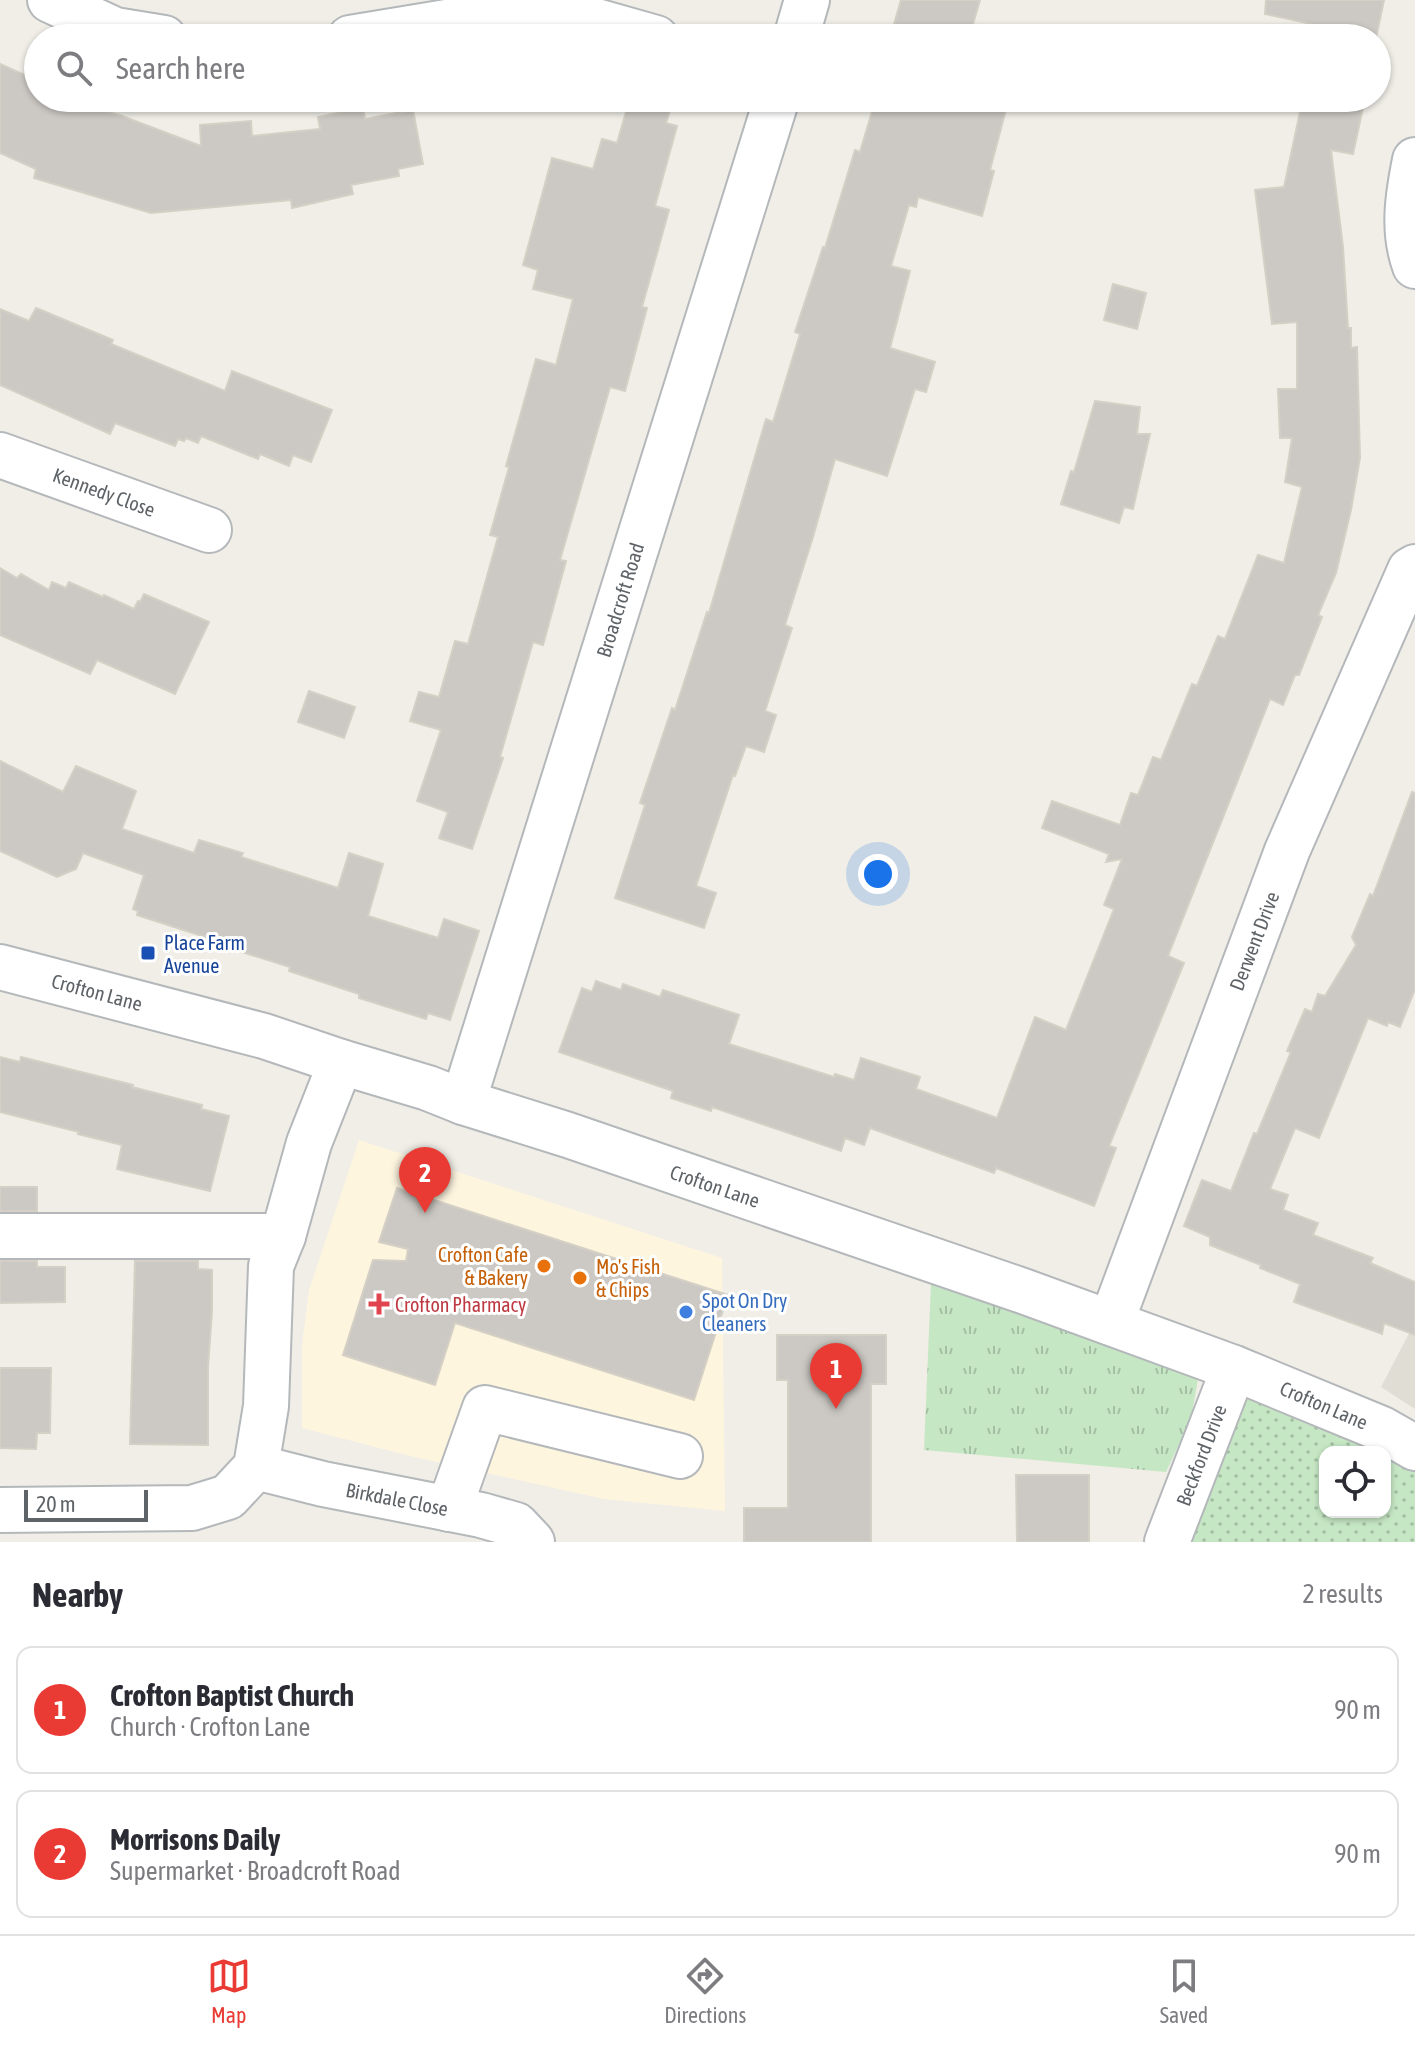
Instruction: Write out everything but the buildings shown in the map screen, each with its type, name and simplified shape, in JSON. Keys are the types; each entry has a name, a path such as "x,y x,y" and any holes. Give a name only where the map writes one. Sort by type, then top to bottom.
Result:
{"street":[{"path":"50,0 102,24"},
{"path":"800,24 807,0"},
{"path":"434,24 543,6 607,24"},
{"name":"Broadcroft Road","path":"463,1102 773,112"},
{"path":"1415,160 1407,198 1409,250 1415,266"},
{"name":"Kennedy Close","path":"0,455 209,530"},
{"name":"Derwent Drive","path":"1111,1323 1287,851 1410,570 1415,567"},
{"name":"Crofton Lane","path":"0,967 264,1036 568,1135 1023,1291 1234,1368 1382,1429 1415,1448"},
{"path":"0,1510 192,1508 228,1497 256,1467 266,1406 271,1266 283,1236 309,1143 341,1062"},
{"path":"0,1236 283,1236"},
{"name":"Beckford Drive","path":"1167,1542 1234,1368"},
{"path":"449,1509 485,1408 680,1456"},
{"name":"Birkdale Close","path":"256,1467 323,1484 481,1515 516,1525 532,1542"}],"shaded area":[{"path":"359,1140 722,1258 725,1511 604,1499 410,1456 302,1428 302,1345 309,1290"},
{"path":"1415,1322 1415,1409 1381,1387"}],"green space":[{"path":"931,1283 1199,1373 1191,1419 1166,1472 924,1450"},
{"path":"1243,1387 1415,1451 1415,1542 1185,1542"}],"place":[{"name":"Place Farm Avenue","path":"148,953"},
{"name":"Morrisons Daily","path":"425,1213"},
{"name":"Crofton Cafe & Bakery","path":"544,1266"},
{"name":"Mo's Fish & Chips","path":"580,1278"},
{"name":"Crofton Pharmacy","path":"379,1304"},
{"name":"Spot On Dry Cleaners","path":"686,1312"},
{"name":"Crofton Baptist Church","path":"836,1409"}]}
